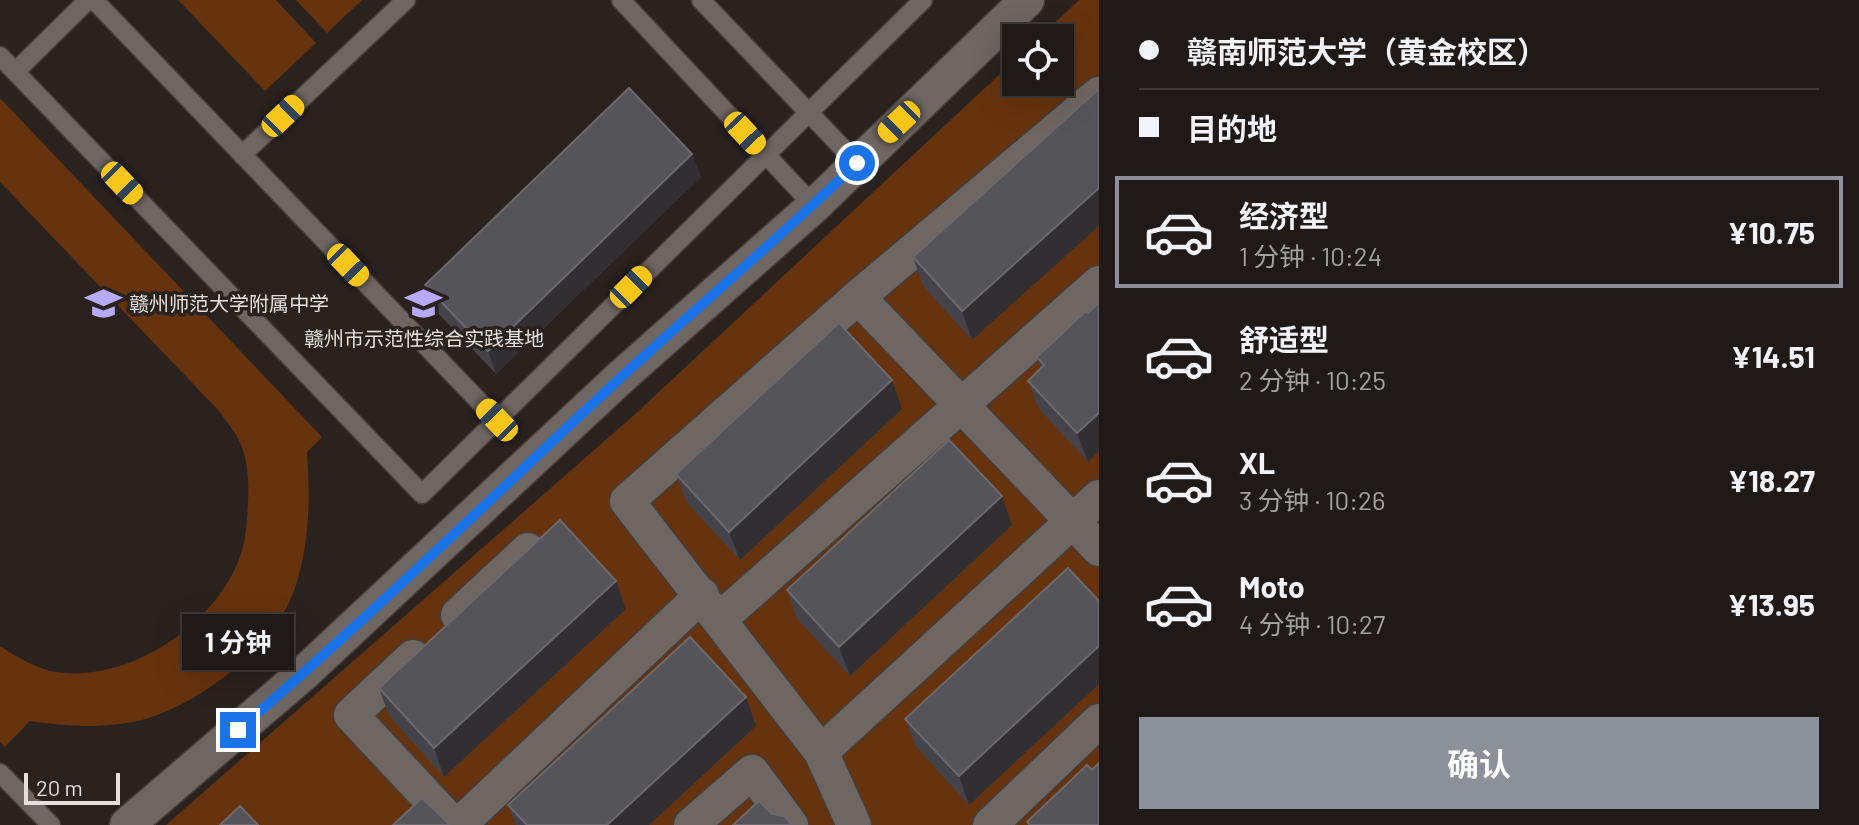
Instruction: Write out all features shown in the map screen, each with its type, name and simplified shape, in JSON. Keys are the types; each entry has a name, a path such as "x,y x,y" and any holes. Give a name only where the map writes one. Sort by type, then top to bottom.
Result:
{"street":[{"path":"127,825 304,673 622,376 814,206 1027,0"},
{"path":"854,825 821,752 627,501 858,297 1099,94"},
{"path":"528,550 351,715 457,825 711,607 961,407 1099,283"},
{"path":"858,297 1099,549"},
{"path":"821,752 1099,497"},
{"path":"990,825 1099,721"},
{"path":"691,825 752,772 791,825"}],"lane":[{"path":"15,72 91,0 497,420"},
{"path":"242,155 406,0"},
{"path":"621,0 814,206"},
{"path":"701,0 857,163"},
{"path":"0,56 422,494 923,0"},
{"path":"0,773 51,825"}],"shaded area":[{"path":"178,0 276,0 316,43 265,91"},
{"path":"296,0 362,0 327,33"},
{"path":"1079,0 1099,0 1099,825 166,825 633,416 1002,72 1002,96 1074,96 1074,24 1054,24"},
{"path":"0,98 322,437 307,452 308,519 296,585 286,608 251,654 203,692 152,717 103,726 30,721 5,747 0,742 0,646 26,662 48,670 82,673 110,669 163,646 208,609 238,562 247,525 248,488 242,447 219,411 0,182"}],"building":[{"path":"629,88 692,154 488,351 425,285"},
{"path":"1099,89 1099,188 962,311 913,257"},
{"path":"1099,302 1099,413 1077,433 1028,381 1044,365 1037,357"},
{"path":"839,323 892,380 729,532 676,474"},
{"path":"949,440 1002,496 839,647 787,590"},
{"path":"560,520 616,581 434,748 379,688"},
{"path":"1068,568 1099,601 1099,646 959,776 905,719"},
{"path":"690,637 746,697 607,825 527,825 508,805"},
{"path":"1099,763 1099,825 1030,825 1027,822 1087,765 1092,770"},
{"path":"422,798 450,825 393,825"},
{"path":"759,801 772,814 784,816 792,825 733,825"},
{"path":"240,806 258,825 220,825"}],"place":[{"name":"赣州师范大学附属中学","path":"103,303"},
{"name":"赣州市示范性综合实践基地","path":"424,303"}],"route":[{"path":"238,730 304,673 622,376 814,206 857,163"}]}
